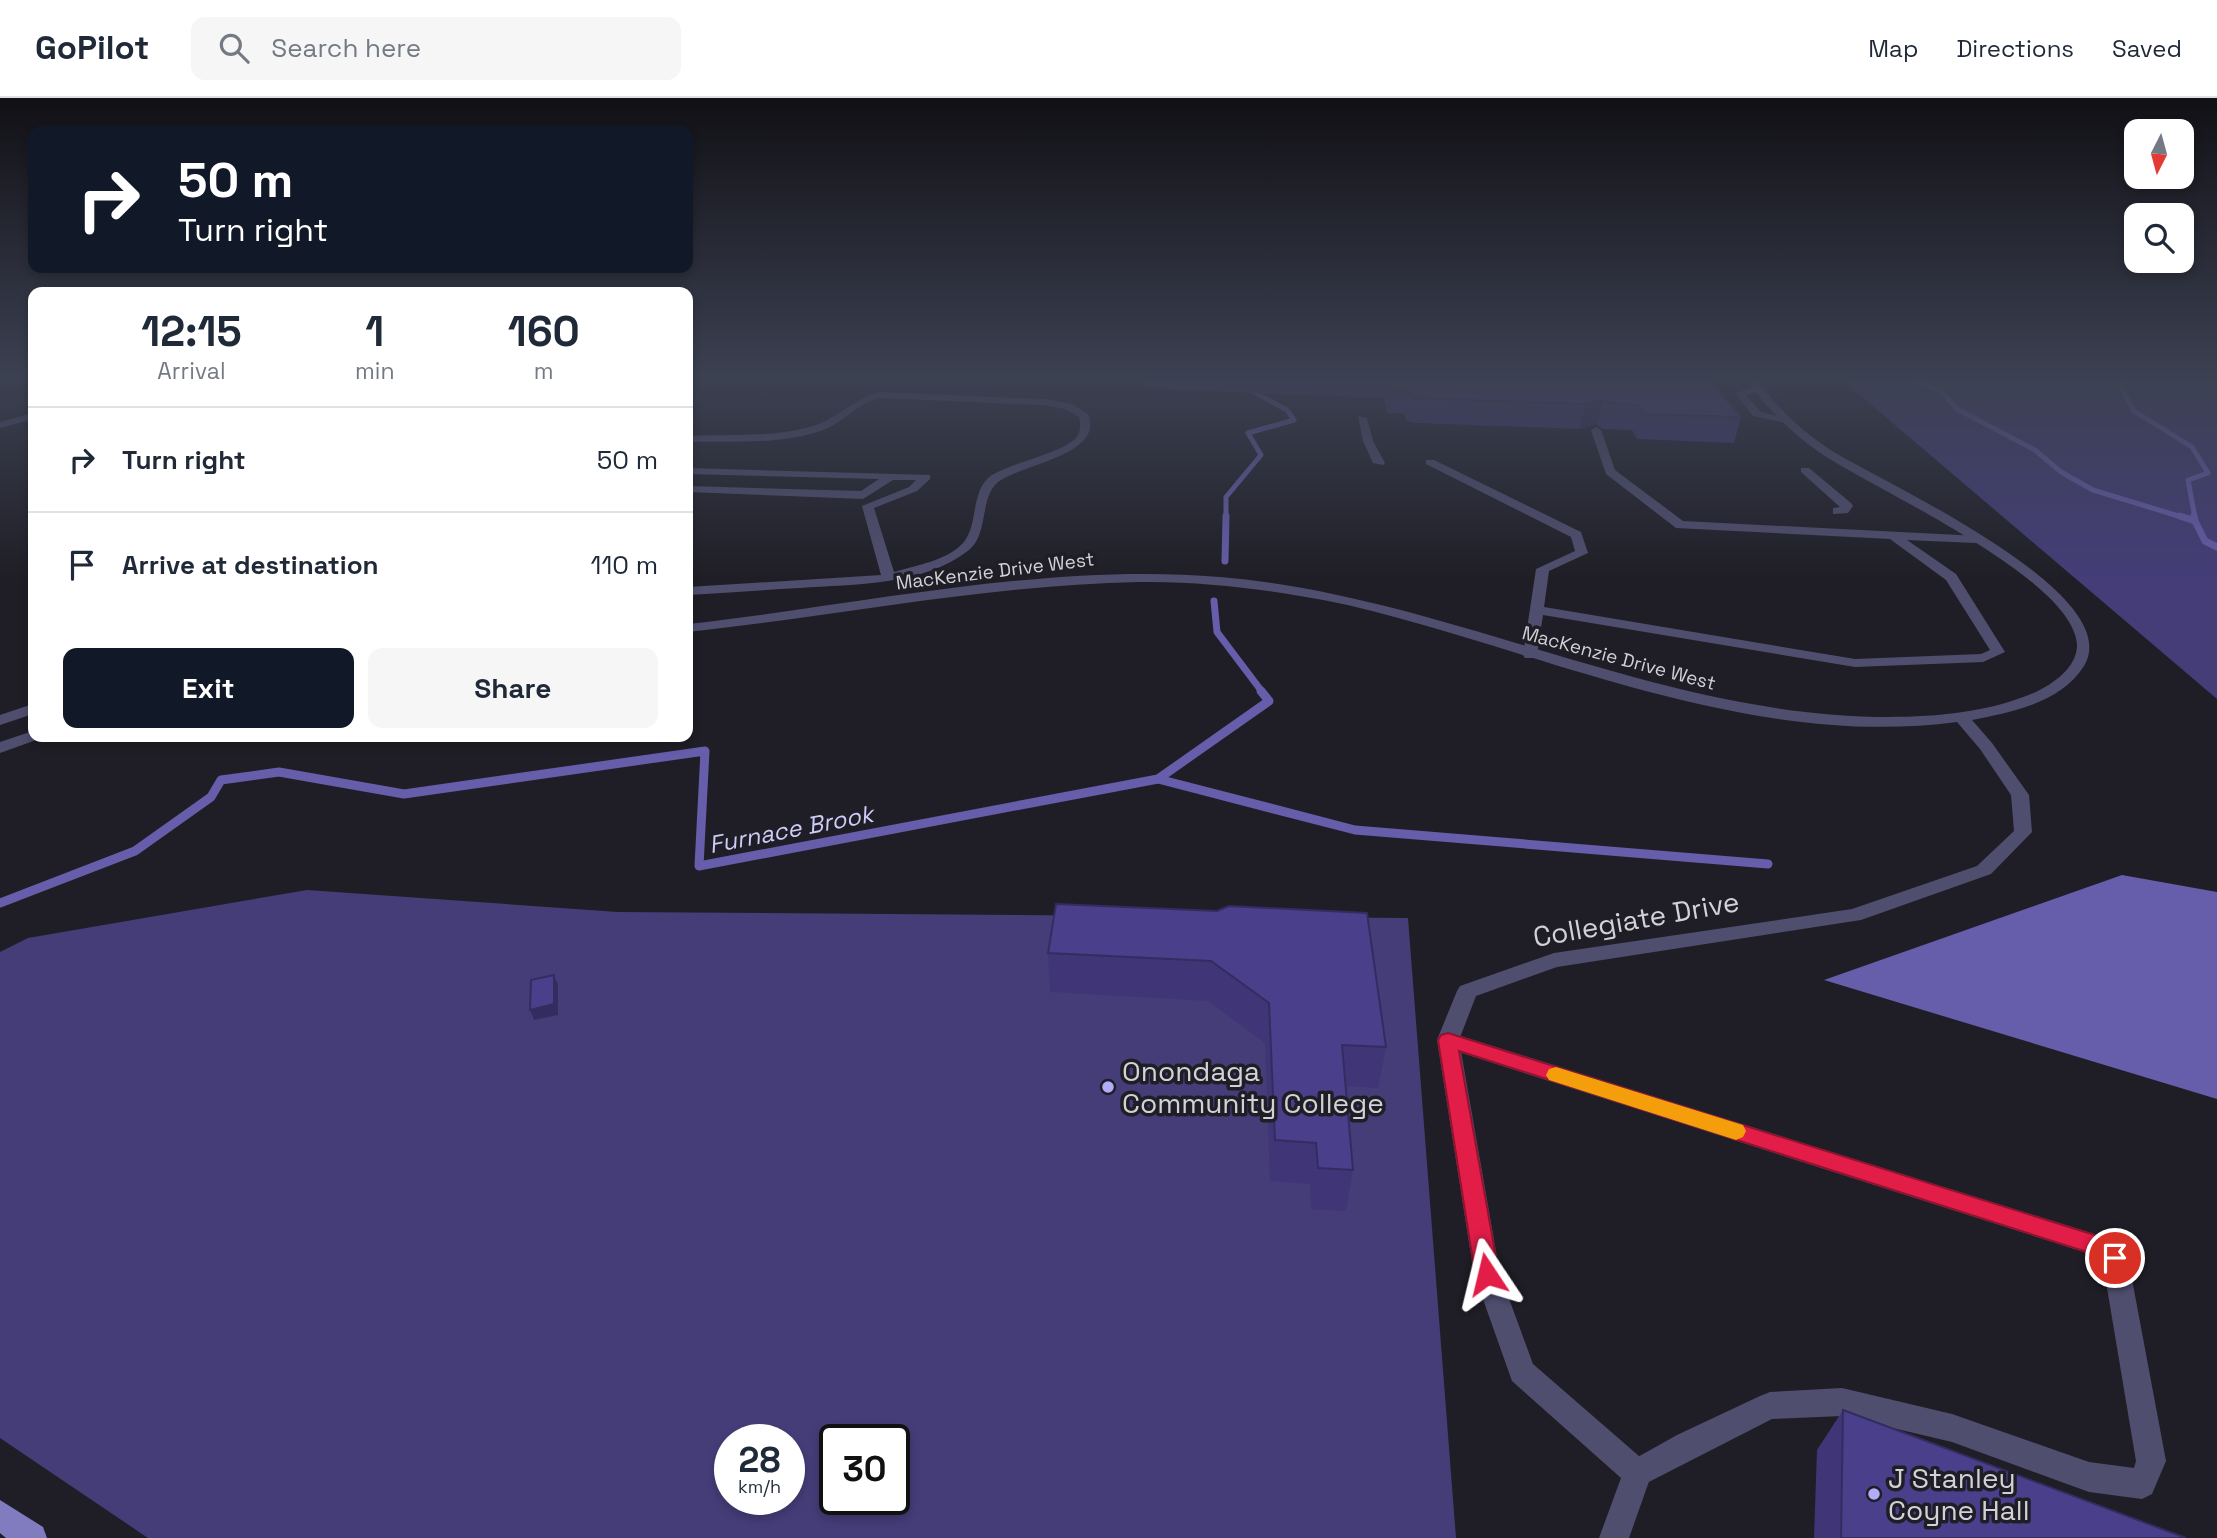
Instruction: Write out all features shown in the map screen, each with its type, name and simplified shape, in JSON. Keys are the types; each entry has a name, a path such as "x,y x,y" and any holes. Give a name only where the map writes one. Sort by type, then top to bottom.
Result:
{"main road":[{"path":"0,1515 32,1538"}],"street":[{"path":"693,591 889,578 951,558 969,544 976,531 982,500 993,479 1025,463 1072,446"},
{"path":"1371,446 1379,463"},
{"path":"1601,446 1610,472 1679,526 1975,539"},
{"name":"MacKenzie Drive West","path":"693,627 1031,583 1161,578 1223,581 1317,594 1410,617 1689,700 1752,712 1818,720 1881,723 1960,716 2016,706 2047,693 2067,680 2082,655 2085,640 2075,616 2057,594 2025,569 1819,446"},
{"path":"1430,461 1577,535 1582,553 1543,569 1531,655"},
{"path":"1805,470 1847,506 1844,510 1837,511"},
{"path":"693,471 926,477 913,489 868,506 889,578"},
{"path":"693,489 863,495 891,476"},
{"path":"1537,610 1855,663 1983,658 1998,652 1951,577 1893,535"},
{"path":"0,720 28,711"},
{"name":"Collegiate Drive","path":"1448,1040 1467,991 1554,960 1854,915 1984,870 2023,832 2020,795 1986,746 1960,716"},
{"path":"0,748 28,738"},
{"path":"1614,1538 1637,1473 1687,1445 1770,1406 1842,1402 1952,1428 2089,1477 2141,1484 2151,1461 2115,1258 2098,1246 1448,1040 1487,1274 1522,1372 1637,1473"}],"shaded area":[{"path":"1920,446 2217,446 2217,699"},
{"path":"2122,875 2217,892 2217,1099 1824,980"},
{"path":"307,890 618,912 1408,918 1456,1538 148,1538 0,1438 0,952 28,938"}],"building":[{"path":"1056,904 1217,911 1229,906 1367,913 1386,1047 1342,1045 1353,1170 1318,1168 1316,1143 1275,1140 1269,1003 1211,961 1048,953"},
{"path":"554,975 554,1004 530,1010 531,980"},
{"path":"1843,1410 2186,1538 1841,1538"}],"waterway":[{"name":"Furnace Brook","path":"1226,516 1226,497 1261,455 1256,446"},
{"path":"2028,446 2061,472 2093,490 2185,518"},
{"path":"2191,446 2208,473 2188,480 2195,518"},
{"name":"Furnace Brook","path":"1225,561 1226,516"},
{"path":"2180,516 2195,521"},
{"path":"2194,516 2195,521"},
{"path":"2195,521 2205,541 2217,547"},
{"name":"Furnace Brook","path":"1214,601 1217,632 1263,693"},
{"name":"Furnace Brook","path":"1158,779 1269,701 1261,691"},
{"name":"Furnace Brook","path":"0,903 135,851 211,797 221,780 279,772 404,794 705,751 699,866 1158,779"},
{"path":"1158,779 1355,830 1768,864"}],"slow traffic":[{"path":"1556,1075 1736,1131"}],"place":[{"name":"Onondaga Community College","path":"1108,1087"},
{"name":"J Stanley Coyne Hall","path":"1874,1494"}],"route":[{"path":"1487,1274 1448,1040 2098,1246 2115,1258"}]}
